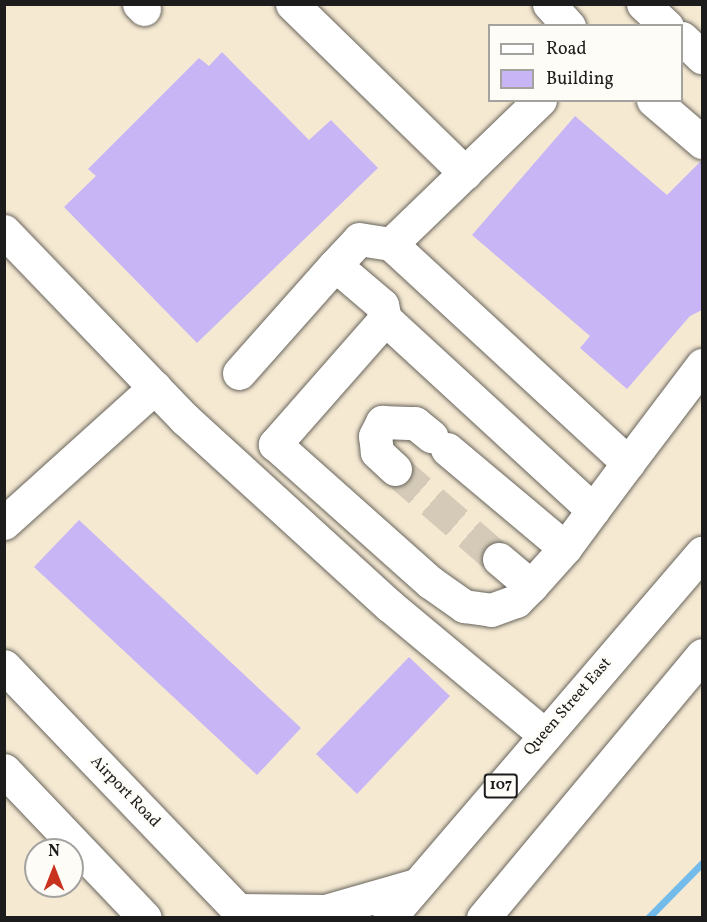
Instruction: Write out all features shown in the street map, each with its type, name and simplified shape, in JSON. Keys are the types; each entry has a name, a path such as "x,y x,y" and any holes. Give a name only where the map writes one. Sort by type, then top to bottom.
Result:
{"main road":[{"path":"292,4 465,173"},
{"path":"549,4 567,24"},
{"path":"643,4 665,24"},
{"path":"683,40 702,57"},
{"path":"391,244 538,102"},
{"path":"655,102 702,142"},
{"path":"4,231 155,387 247,475 402,616 544,735"},
{"path":"239,373 359,239 391,244 628,463"},
{"path":"335,264 381,305 385,319 593,510"},
{"path":"247,475 385,319"},
{"path":"275,444 430,582 464,606 491,610 516,601 565,548 702,365"},
{"path":"4,523 155,387"},
{"path":"395,469 377,452 382,422 415,423 565,548"},
{"name":"Queen Street East","path":"389,918 702,553"},
{"path":"499,559 531,586"},
{"path":"402,616 430,582"},
{"path":"483,918 702,655"},
{"name":"Airport Road","path":"4,666 243,914"},
{"path":"4,770 145,918"},
{"path":"243,914 326,910 416,885"}],"building":[{"path":"222,52 309,140 331,120 378,168 197,343 64,207 96,176 88,169 199,58 209,66"},
{"path":"575,116 667,195 702,160 702,310 690,316 627,389 580,348 590,336 472,235"},
{"path":"79,520 301,728 257,775 34,567"},
{"path":"409,657 450,696 357,794 316,754"}],"waterway":[{"path":"648,918 702,863"}],"tunnel":[{"path":"395,469 499,559"}]}
